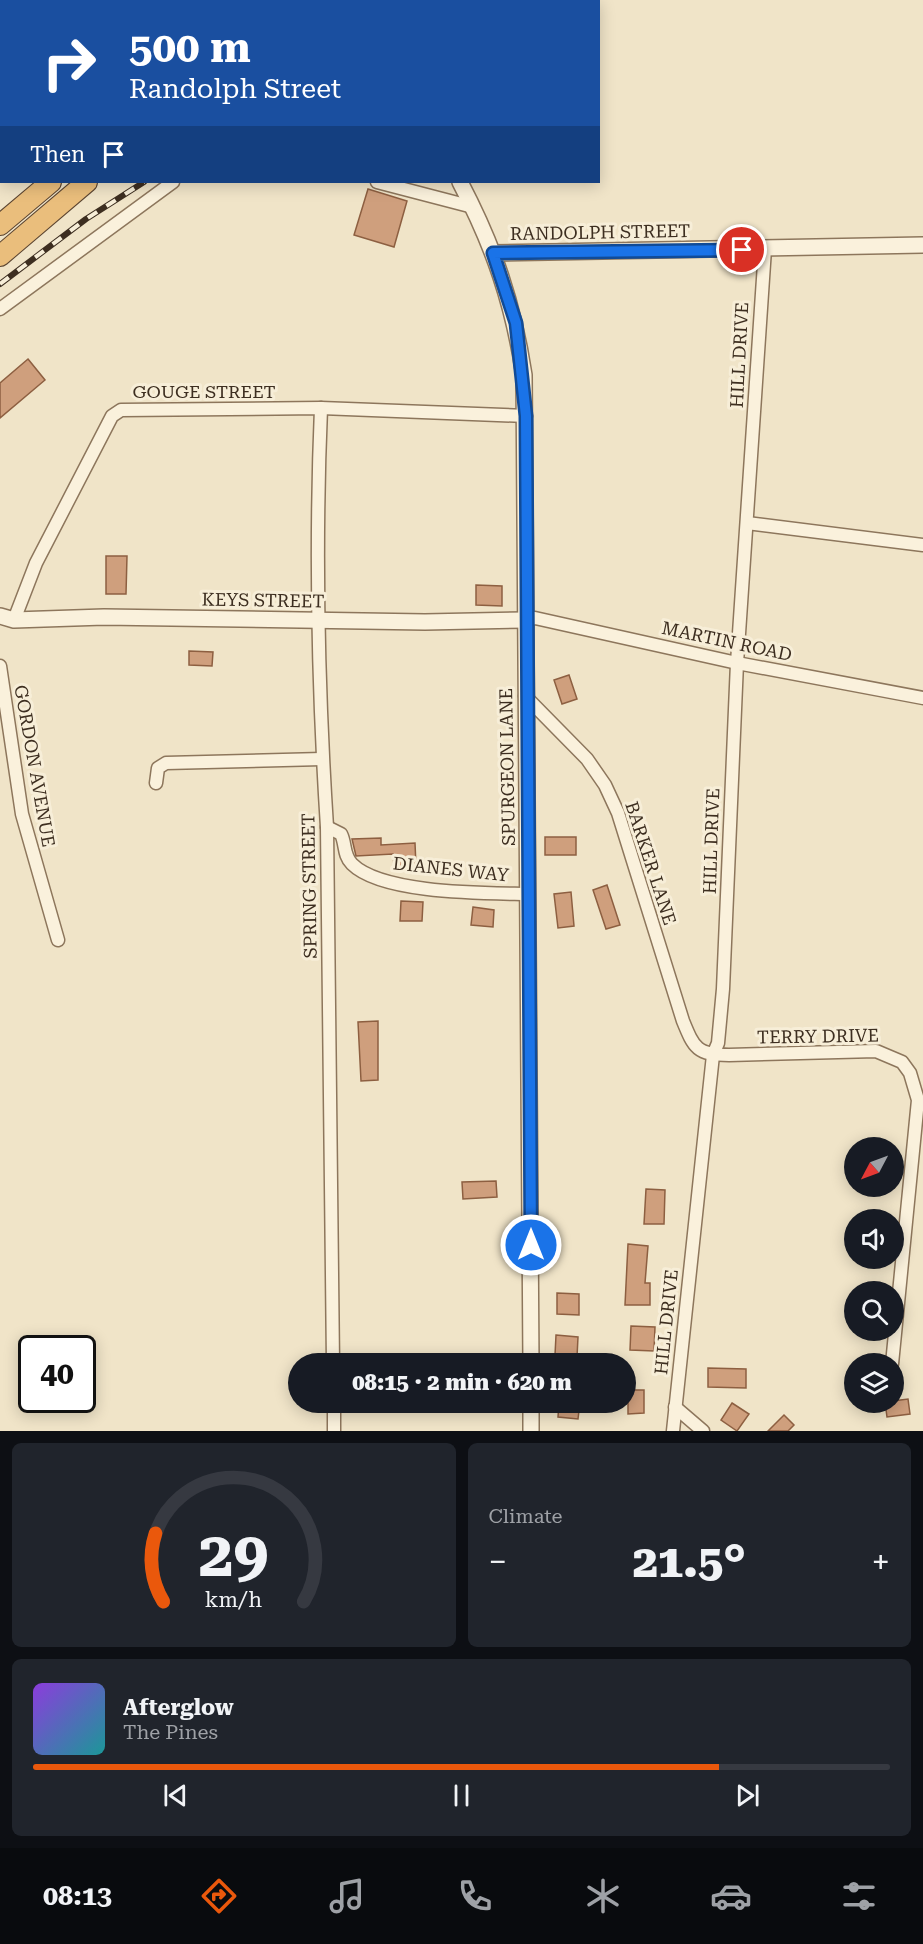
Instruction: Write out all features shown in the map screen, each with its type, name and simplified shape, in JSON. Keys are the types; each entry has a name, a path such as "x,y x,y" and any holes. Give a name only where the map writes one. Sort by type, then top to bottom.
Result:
{"highway":[{"path":"0,225 50,183"},
{"path":"0,256 86,183"}],"street":[{"path":"0,309 172,183"},
{"path":"381,183 473,207"},
{"name":"SPURGEON LANE","path":"460,183 493,253 516,323 526,416 525,696 531,1353"},
{"name":"RANDOLPH STREET","path":"493,253 923,245"},
{"name":"HILL DRIVE","path":"673,1431 713,1055 718,1043 723,989 737,663 765,249"},
{"name":"GOUGE STREET","path":"4,618 36,563 115,413 121,410 321,408 526,416"},
{"name":"SPRING STREET","path":"321,408 317,512 322,759 327,827 333,1353"},
{"path":"747,523 923,546"},
{"name":"KEYS STREET","path":"4,618 525,620"},
{"name":"MARTIN ROAD","path":"525,620 535,618 737,663 923,698"},
{"name":"GORDON AVENUE","path":"0,666 22,814 58,940"},
{"name":"BARKER LANE","path":"525,696 587,759 605,785 618,813 683,1020 693,1044 700,1051 713,1055"},
{"path":"156,783 158,768 162,764 322,759"},
{"name":"DIANES WAY","path":"327,827 341,834 346,857 352,864 380,880 458,892 527,894"},
{"name":"TERRY DRIVE","path":"713,1055 876,1051 902,1062 910,1073 918,1100 893,1353"},
{"path":"675,1407 703,1431"},
{"path":"334,1413 334,1431"},
{"path":"531,1413 531,1431"}],"building":[{"path":"368,189 407,201 394,247 354,235"},
{"path":"28,359 45,380 0,418 0,383"},
{"path":"106,556 127,556 126,594 106,594"},
{"path":"476,585 502,586 502,606 476,605"},
{"path":"189,651 213,652 212,666 189,665"},
{"path":"569,675 577,699 562,704 554,680"},
{"path":"545,837 576,837 576,855 545,855"},
{"path":"381,838 381,845 415,843 416,866 394,867 393,854 356,856 352,839"},
{"path":"607,885 620,925 606,929 593,890"},
{"path":"571,892 574,926 558,928 554,894"},
{"path":"401,901 423,902 422,921 400,921"},
{"path":"473,907 494,910 493,927 471,925"},
{"path":"378,1021 378,1080 361,1081 358,1022"},
{"path":"496,1181 497,1197 463,1199 462,1182"},
{"path":"646,1189 665,1190 664,1224 644,1224"},
{"path":"628,1244 648,1246 645,1283 650,1283 650,1305 625,1305"},
{"path":"557,1293 579,1294 579,1315 557,1314"},
{"path":"631,1326 655,1327 654,1351 630,1350"},
{"path":"556,1335 578,1337 577,1353 555,1353"},
{"path":"708,1368 746,1369 746,1388 708,1387"},
{"path":"636,1390 644,1390 644,1413 628,1414 636,1413"},
{"path":"908,1399 910,1414 887,1417 886,1413 904,1413 904,1400"},
{"path":"732,1403 749,1414 737,1431 721,1420"},
{"path":"558,1413 579,1413 578,1419 558,1417"},
{"path":"784,1415 794,1425 788,1431 768,1431"}],"railway":[{"path":"0,284 86,219 142,183"}],"route":[{"path":"531,1245 525,696 526,416 524,375 516,323 493,253 742,250"}]}
